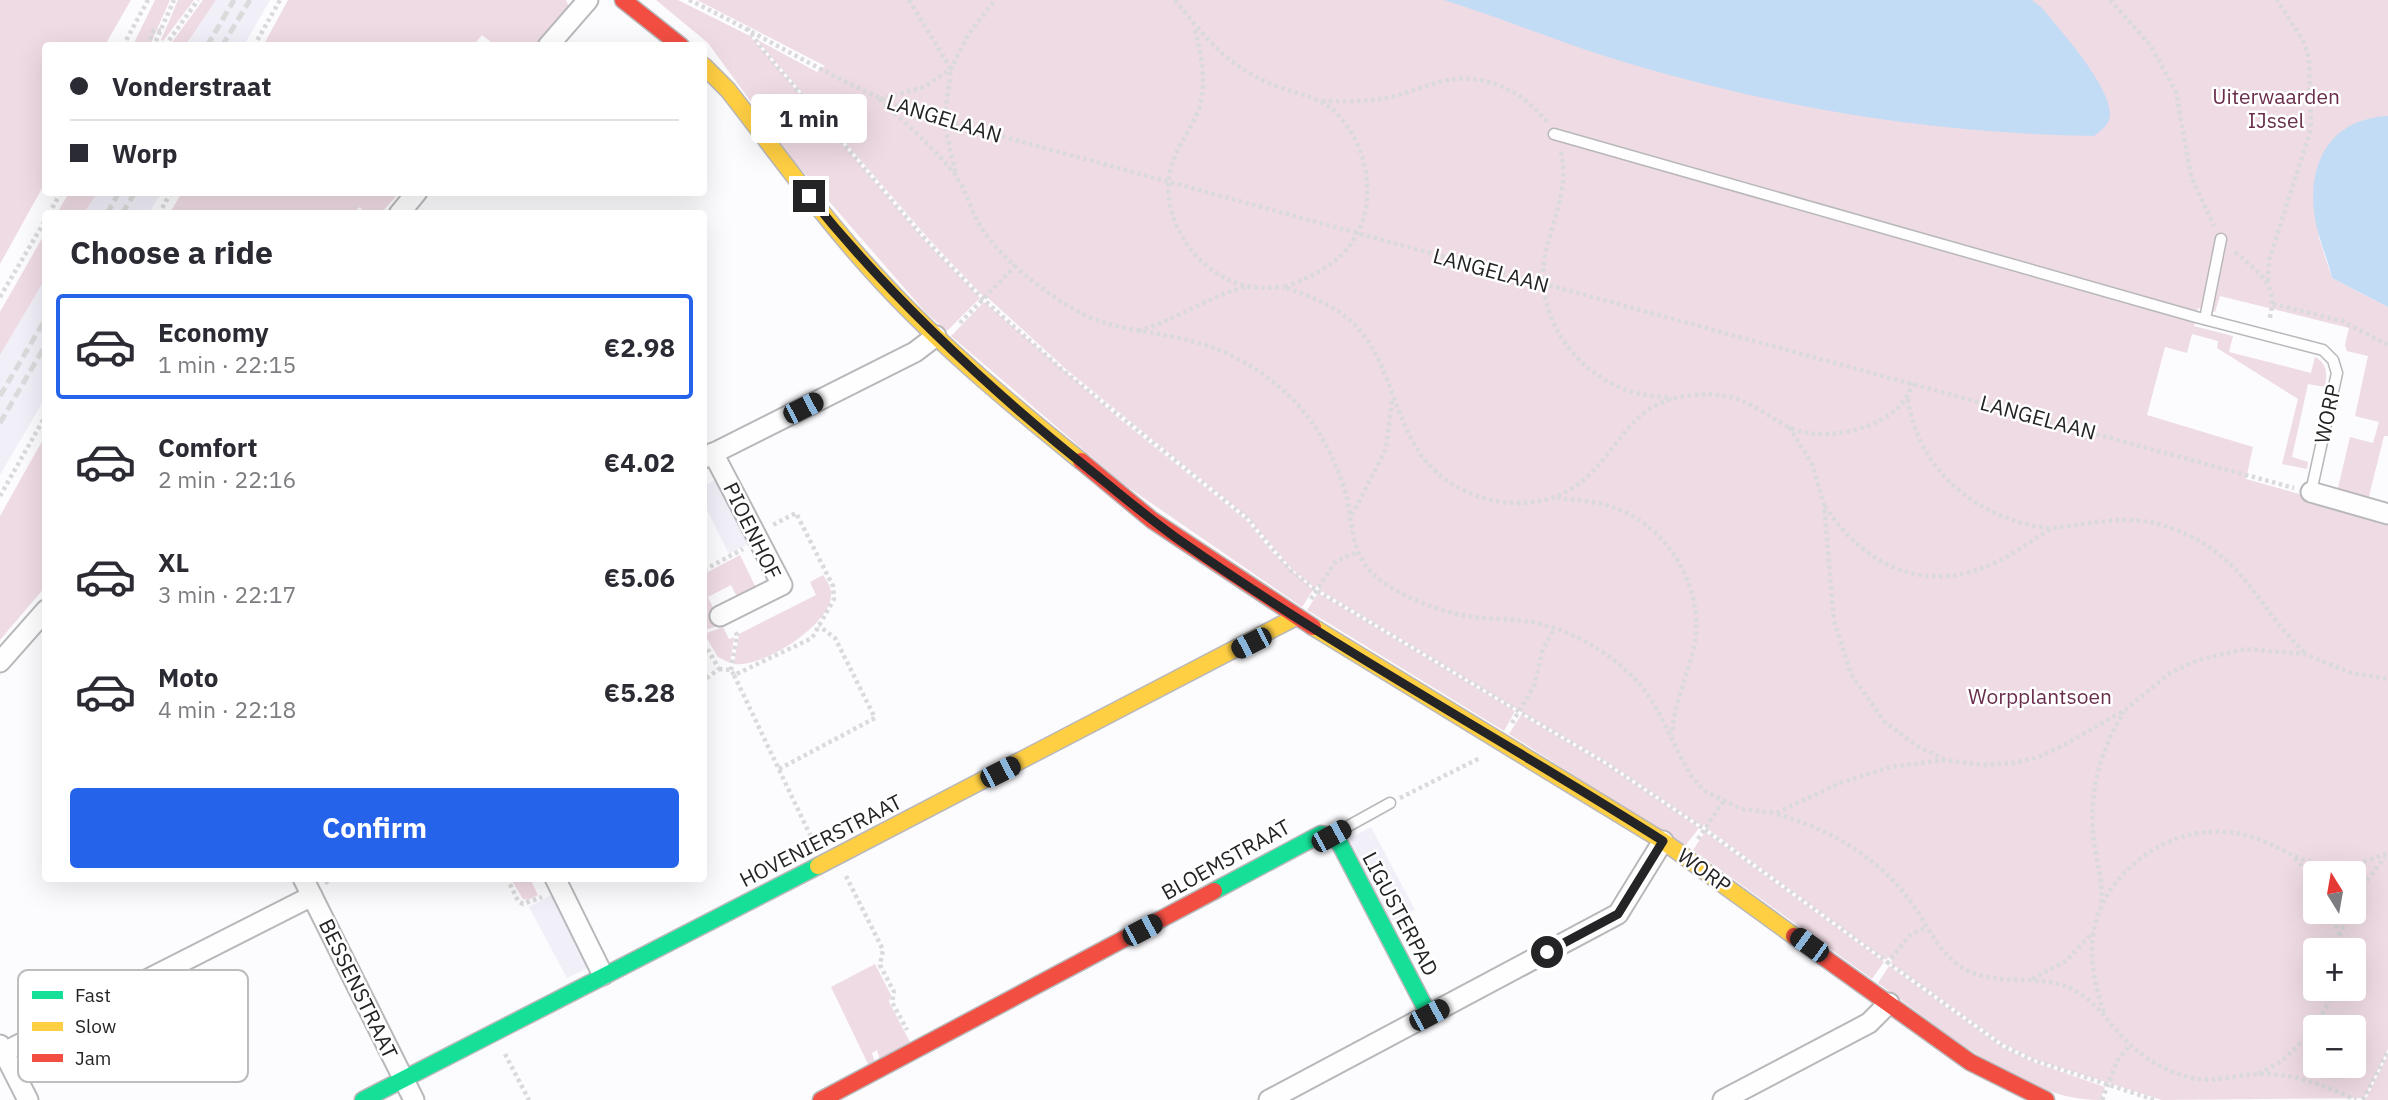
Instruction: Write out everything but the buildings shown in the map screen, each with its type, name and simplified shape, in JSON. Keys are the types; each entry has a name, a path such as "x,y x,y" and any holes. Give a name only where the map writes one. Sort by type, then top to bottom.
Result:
{"street":[{"path":"551,42 588,0"},
{"path":"623,0 676,42"},
{"name":"WORP","path":"707,69 728,90 855,253 940,339 1053,441 1152,520 1296,617 1663,841 1970,1062 1997,1078 2046,1100"},
{"path":"401,210 414,196"},
{"path":"708,456 940,339"},
{"name":"PIOENHOF","path":"708,456 782,585 723,615"},
{"path":"2312,492 2388,514"},
{"path":"0,662 42,615"},
{"name":"HOVENIERSTRAAT","path":"363,1100 1296,617"},
{"name":"BLOEMSTRAAT","path":"821,1100 1313,836 1331,836"},
{"name":"LIGUSTERPAD","path":"1331,836 1339,844 1429,1015"},
{"path":"1269,1100 1618,914 1663,841"},
{"path":"558,883 603,975"},
{"path":"150,970 307,887"},
{"name":"BESSENSTRAAT","path":"307,887 414,1100"},
{"path":"1723,1100 1869,1023 1889,1003"},
{"path":"18,1040 2,1048 18,1080"},
{"path":"19,1082 28,1100"}],"lane":[{"name":"WORP","path":"1554,134 2201,318 2323,350 2335,364 2336,377 2312,492"},
{"path":"2201,318 2221,239"},
{"name":"BLOEMSTRAAT","path":"1331,836 1390,803"}],"path":[{"path":"125,42 148,0"},
{"path":"156,42 174,0"},
{"path":"168,42 198,0"},
{"path":"256,42 280,0"},
{"name":"LANGELAAN","path":"689,0 747,27 879,99 944,122 2312,492"},
{"path":"909,0 951,69"},
{"path":"995,0 968,35 951,69 944,122 956,176 983,230 1036,283 1079,312 1135,331 1202,344 1244,362 1276,384 1308,418 1329,450 1352,516 1358,552 1372,574 1384,583 1449,612 1526,621 1554,629 1598,649 1633,677 1657,708 1693,779 1723,802 1741,809 1776,813 1820,828 1859,850 1894,880 1945,953 1964,968 1991,978 2031,979 2074,990 2104,1013 2130,1045 2155,1064 2195,1079 2217,1080 2259,1074 2315,1082 2356,1100"},
{"path":"1175,0 1195,28 1223,55 1253,75 1322,101 1381,99 1442,81 1477,79 1491,81 1516,93 1540,114 1554,134 1564,167 1564,190 1545,260 1547,307 1564,341 1588,368 1620,388 1672,398 1712,394 1732,397 1752,404 1789,427 1814,432 1846,432 1889,416 1908,398"},
{"path":"2110,0 2151,46 2176,92 2191,176 2221,239 2267,282"},
{"path":"2265,335 2273,304 2267,282 2269,260 2311,129 2309,59 2303,40 2277,0"},
{"path":"747,27 763,50 917,229 983,299 1065,372 1247,518 1290,569 1316,590 1607,764 1704,829 2003,1046 2033,1060 2155,1100"},
{"path":"1195,28 1203,72 1201,99 1197,113 1179,145 1169,183 1172,213 1191,250 1209,268 1246,286"},
{"path":"149,42 154,30 161,31"},
{"path":"879,99 924,87 951,69"},
{"path":"879,99 956,176"},
{"path":"1284,287 1326,268 1357,234 1367,193 1364,164 1354,135 1322,101"},
{"path":"0,297 42,226"},
{"path":"940,339 1016,265"},
{"path":"1135,331 1172,320 1219,294 1246,286 1284,287 1333,307 1353,323 1378,358 1405,428 1425,459 1459,488 1502,503 1526,503 1556,498 1592,502 1634,516 1654,531 1684,569 1694,601 1695,639 1674,705 1672,736"},
{"path":"2273,304 2342,321 2388,345"},
{"path":"1912,383 1908,398 1922,445 1943,476 1959,491 2001,517 2053,528"},
{"path":"1556,498 1594,471 1631,424 1672,398"},
{"path":"1352,516 1386,449 1392,399"},
{"path":"0,496 42,422"},
{"path":"1789,427 1812,464 1824,505 1834,621 1851,674 1884,721 1915,745 1945,760"},
{"path":"1824,505 1845,534 1874,558 1911,573 1935,576 1955,575 1995,563 2053,528 2104,519 2127,519 2162,525 2198,540 2230,562 2244,576 2272,619 2305,654"},
{"path":"707,568 759,542"},
{"path":"1316,590 1336,561 1358,552"},
{"path":"723,615 737,635 732,673 779,769 883,950 880,965 894,992 892,1002 916,1049"},
{"path":"779,769 875,718 835,639 819,626"},
{"path":"1519,712 1534,686 1543,649 1554,629"},
{"path":"707,648 719,668 707,678"},
{"path":"1776,813 1890,767 1945,760 1983,765 2013,764 2039,757 2125,710 2148,688 2170,673 2209,656 2245,649 2305,654 2351,673 2388,679"},
{"path":"2101,907 2102,882 2091,817 2093,795 2105,748 2125,710"},
{"path":"1390,803 1482,757 1501,740"},
{"path":"1704,829 1723,802"},
{"path":"2104,1013 2092,973 2093,931 2101,907 2125,870 2162,843 2211,831 2247,835 2295,857 2326,865 2346,864 2388,853"},
{"path":"2366,878 2388,853"},
{"path":"2295,857 2303,867"},
{"path":"509,882 518,901 523,904 558,883"},
{"path":"2336,924 2340,936"},
{"path":"2340,936 2344,924"},
{"path":"1888,962 1909,936 1926,927"},
{"path":"2031,979 2066,961 2093,931"},
{"path":"493,1033 528,1100"},
{"path":"2259,1074 2283,1060 2303,1041"},
{"path":"2102,1100 2117,1061 2130,1045"},
{"path":"2363,1100 2388,1051"}],"shaded area":[{"path":"216,0 270,0 246,42 189,42"},
{"path":"95,196 159,196 151,210 86,210"},
{"path":"42,284 42,403 0,475 0,355"},
{"path":"719,478 752,542 729,554 707,510 707,484"},
{"path":"1371,827 1415,910 1389,922 1347,840"},
{"path":"554,894 592,966 567,978 529,907"}],"green space":[{"path":"0,0 131,0 107,42 42,42 42,188 0,264"},
{"path":"155,0 170,0 151,42 134,42"},
{"path":"178,0 194,0 163,41 161,40"},
{"path":"203,0 216,0 188,42 172,42"},
{"path":"288,0 566,0 570,9 542,42 491,42 482,35 476,42 265,42"},
{"path":"656,0 678,0 750,36 925,241 980,298 947,331 926,313 794,161 707,42"},
{"name":"Worpplantsoen","path":"697,0 2388,0 2388,282 2318,235 2332,278 2388,307 2388,436 2384,436 2368,500 2337,492 2350,437 2373,443 2379,422 2355,416 2368,356 2347,351 2345,345 2349,328 2220,296 2215,312 2198,308 2194,326 2233,336 2229,352 2311,373 2315,357 2322,363 2326,374 2325,387 2308,384 2292,457 2308,462 2307,469 2282,464 2298,399 2217,348 2218,341 2192,334 2187,353 2165,347 2147,415 2253,447 2246,479 2388,519 2388,1049 2364,1098 2162,1100 2034,1059 2004,1044 1891,963 1892,960 1888,957 1886,960 1708,829 1705,824 1702,826 1604,760 1522,712 1520,707 1517,709 1320,590 1317,585 1315,588 1291,568 1248,517 1067,370 983,296 928,238 756,39 817,72 825,66"},
{"path":"67,196 95,196 86,210 59,210"},
{"path":"180,196 396,196 384,210 363,210 359,207 357,210 172,210"},
{"path":"42,238 42,284 0,355 0,312"},
{"path":"984,302 1122,421 1246,520 1272,552 1313,590 1302,607 1122,483 951,336"},
{"path":"42,441 42,591 0,640 0,516"},
{"path":"740,555 756,588 737,597 731,585 708,597 718,619 715,627 707,629 707,572"},
{"path":"823,575 830,587 828,607 807,632 777,652 761,659 734,664 739,634 816,595 810,582"},
{"path":"1318,593 1515,711 1504,731 1307,610"},
{"path":"723,627 729,639 734,637 730,663 718,657 707,639 707,633"},
{"path":"1521,715 1606,765 1699,828 1685,846 1509,734"},
{"path":"1705,832 1884,962 1872,979 1693,850"},
{"path":"513,882 532,882 538,895 528,900 523,899"},
{"path":"875,964 891,995 889,1002 911,1044 880,1060 877,1050 872,1053 875,1063 869,1066 831,987"},
{"path":"1889,966 2003,1048 2033,1062 2105,1087 2100,1100 2070,1097 2041,1088 2011,1075 1983,1058 1878,983"},
{"path":"2388,1055 2388,1100 2366,1100 2366,1099"}],"water":[{"path":"1444,0 2032,0 2042,8 2094,74 2108,103 2110,115 2107,124 2094,136 1975,130 1857,116 1740,93 1682,78 1602,55"},
{"path":"2388,116 2388,307 2332,278 2314,214 2313,193 2322,155 2332,140 2347,128 2365,120"}],"railway":[{"path":"209,42 234,0"},
{"path":"224,42 250,0"},
{"path":"109,210 117,196"},
{"path":"124,210 133,196"},
{"path":"0,396 42,325"},
{"path":"0,423 42,351"}],"traffic: fast":[{"path":"1214,891 1321,834 1331,836 1340,844 1429,1015"},
{"path":"363,1100 818,866"}],"traffic: slow":[{"path":"707,69 728,90 841,236 882,282 978,375 1081,461"},
{"path":"818,866 1296,617"},
{"path":"1313,627 1663,841 1794,936"}],"traffic: jam":[{"path":"623,0 676,42"},
{"path":"1081,461 1152,520 1313,627"},
{"path":"821,1100 1214,891"},
{"path":"1794,936 1970,1062 2046,1100"}],"route":[{"path":"809,196 884,285 943,342 1053,441 1152,520 1296,617 1663,841 1618,914 1547,952"}],"park label":[{"name":"Uiterwaarden IJssel","path":"2276,109"}]}
